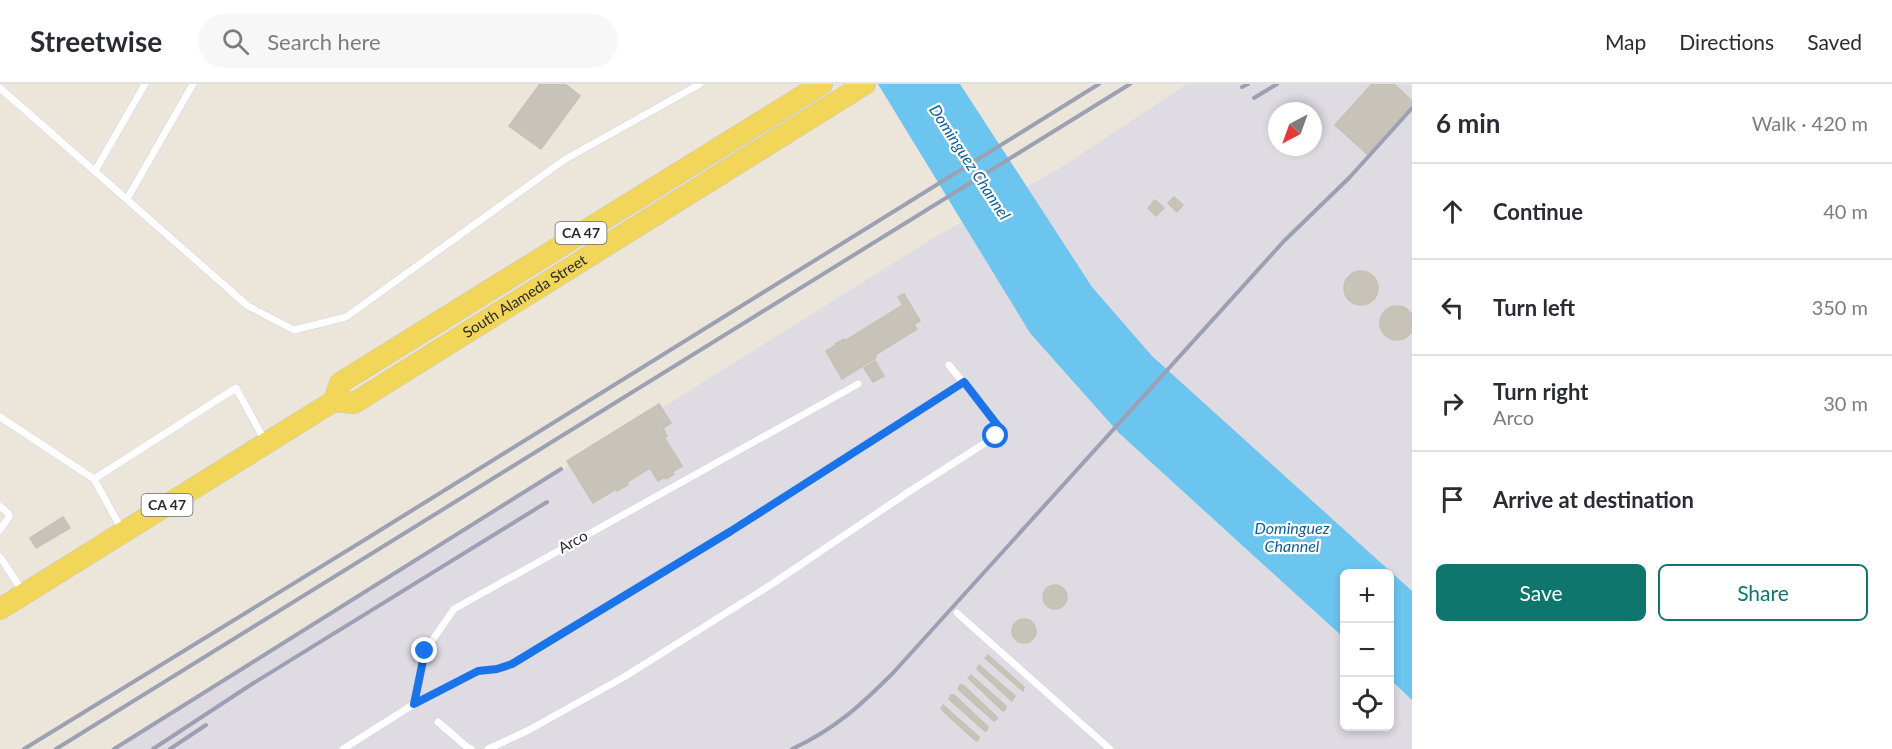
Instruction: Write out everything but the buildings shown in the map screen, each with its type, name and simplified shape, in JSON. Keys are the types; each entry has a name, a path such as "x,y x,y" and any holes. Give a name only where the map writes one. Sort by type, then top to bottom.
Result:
{"main road":[{"name":"South Alameda Street","path":"334,401 340,382 822,84"},
{"name":"South Alameda Street","path":"0,609 334,401 354,403 860,87"}],"lane":[{"path":"94,171 145,84"},
{"path":"127,200 193,84"},
{"path":"0,88 248,306 294,330 346,317 564,160 700,84"},
{"path":"488,749 527,731 624,677 769,586 996,436 999,432 998,426 949,365"},
{"path":"343,749 414,704 478,671 497,669 512,664 731,531 964,382"},
{"name":"Arco","path":"414,704 425,651 454,609 858,384"},
{"path":"94,479 236,388 266,444"},
{"path":"0,417 94,479 104,493 124,532"},
{"path":"0,506 9,514 0,530"},
{"path":"0,557 24,594"},
{"path":"957,613 1110,749"},
{"path":"438,722 471,749"}],"shaded area":[{"path":"1187,84 1412,84 1412,749 117,749 935,237 1057,170"}],"water":[{"name":"Dominguez Channel","path":"878,84 960,84 1092,287 1152,356 1388,569 1340,569 1340,634 1119,433 1030,333"},
{"name":"Dominguez Channel","path":"1394,575 1412,591 1412,700 1394,683"}],"railway":[{"path":"24,749 1099,84"},
{"path":"56,749 1130,84"},
{"path":"1242,87 1248,84"},
{"path":"1254,98 1277,84"},
{"path":"792,749 846,716 893,673 1284,241 1350,177 1412,108"},
{"path":"114,749 561,469"},
{"path":"153,749 252,684 547,502"},
{"path":"170,749 206,725"}],"route":[{"path":"425,651 414,704 478,671 497,669 512,664 731,531 964,382 998,426 999,432 996,436"}]}
